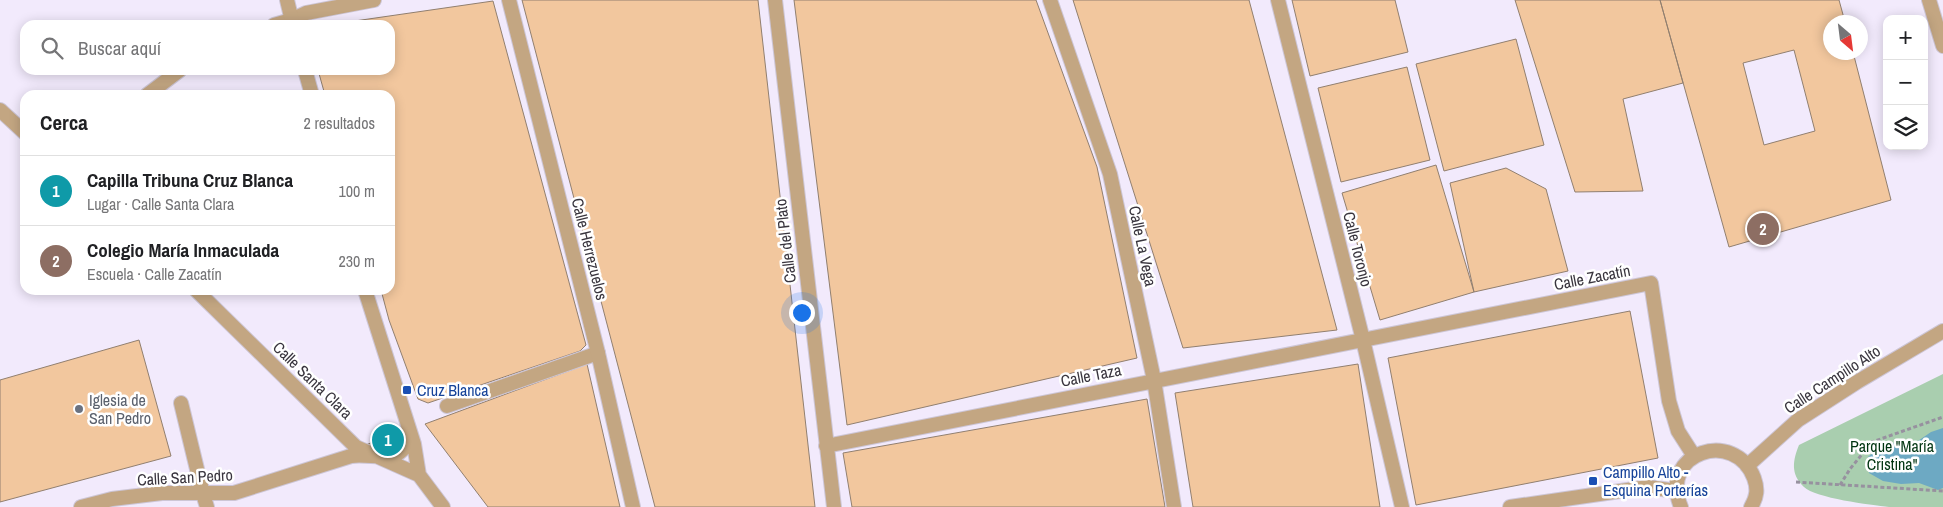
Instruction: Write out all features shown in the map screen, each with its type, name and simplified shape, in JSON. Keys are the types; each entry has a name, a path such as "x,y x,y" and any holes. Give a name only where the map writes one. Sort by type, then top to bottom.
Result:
{"street":[{"path":"286,0 291,20"},
{"path":"296,20 306,13 374,0"},
{"name":"Calle Herrezuelos","path":"509,0 598,353 634,507"},
{"name":"Calle del Plato","path":"775,0 834,507"},
{"name":"Calle La Vega","path":"1050,0 1110,174 1154,380 1174,507"},
{"name":"Calle Toronjo","path":"1278,0 1363,340 1402,507"},
{"path":"1929,0 1943,46"},
{"path":"154,90 173,75"},
{"path":"306,75 311,90"},
{"path":"1,113 20,129"},
{"name":"Calle Zacatín","path":"1363,340 1651,283 1669,402 1678,432 1694,456"},
{"name":"Calle Santa Clara","path":"201,295 356,447 419,475"},
{"path":"367,295 414,444 419,475 443,507"},
{"name":"Calle Campillo Alto","path":"1747,466 1798,420 1857,382 1943,331"},
{"name":"Calle Taza","path":"826,446 1363,340"},
{"path":"447,406 598,353"},
{"path":"181,403 205,501"},
{"path":"376,456 389,457 398,454 406,447 410,435"},
{"path":"1680,507 1676,492 1678,473 1684,464 1694,456 1714,451 1724,451 1742,459 1756,482 1757,493 1751,507 1757,507"},
{"name":"Calle San Pedro","path":"81,507 112,499 162,493 205,501 351,456 365,454 376,456"},
{"path":"1510,507 1648,487 1676,492"}],"path":[{"path":"1840,486 1850,468 1872,442 1943,417"},
{"path":"1796,482 1943,491"}],"green space":[{"name":"Parque \"María Cristina\"","path":"1943,374 1943,507 1889,507 1831,498 1810,491 1796,477 1794,461 1799,445"}],"water":[{"path":"1943,428 1943,488 1938,490 1919,483 1901,484 1883,481 1869,473 1868,457 1879,449 1901,442 1915,443 1931,432"}],"building":[{"path":"522,0 758,0 815,507 655,507"},
{"path":"794,0 1036,0 1097,167 1137,358 847,425"},
{"path":"1073,0 1249,0 1337,330 1183,348"},
{"path":"1292,0 1395,0 1408,52 1310,76"},
{"path":"1515,0 1660,0 1683,83 1623,99 1643,191 1575,192"},
{"path":"1660,0 1839,0 1843,15 1823,15 1823,60 1855,60 1891,200 1729,247","holes":["1794,50 1815,131 1764,145 1743,63"]},
{"path":"493,1 586,345 580,351 428,403 418,399 389,320 382,295 395,295 395,90 324,90 319,75 395,75 395,20 362,20"},
{"path":"1516,39 1544,145 1444,171 1416,64"},
{"path":"1407,67 1430,160 1341,182 1318,88"},
{"path":"1436,165 1474,292 1380,320 1342,193"},
{"path":"1506,168 1546,189 1568,271 1474,292 1450,183"},
{"path":"1630,311 1658,458 1416,505 1388,358"},
{"name":"Iglesia de San Pedro","path":"139,340 171,456 0,502 0,380"},
{"path":"587,364 620,507 488,507 425,424"},
{"path":"1358,364 1380,507 1193,507 1175,393"},
{"path":"1147,399 1165,507 852,507 843,453"},
{"path":"400,430 398,439 392,447 378,450 366,445"}],"place":[{"name":"Colegio María Inmaculada","path":"1763,229"},
{"name":"Cruz Blanca","path":"407,390"},
{"name":"Iglesia de San Pedro","path":"79,409"},
{"name":"Capilla Tribuna Cruz Blanca","path":"388,440"},
{"name":"Campillo Alto - Esquina Porterías","path":"1593,481"}]}
